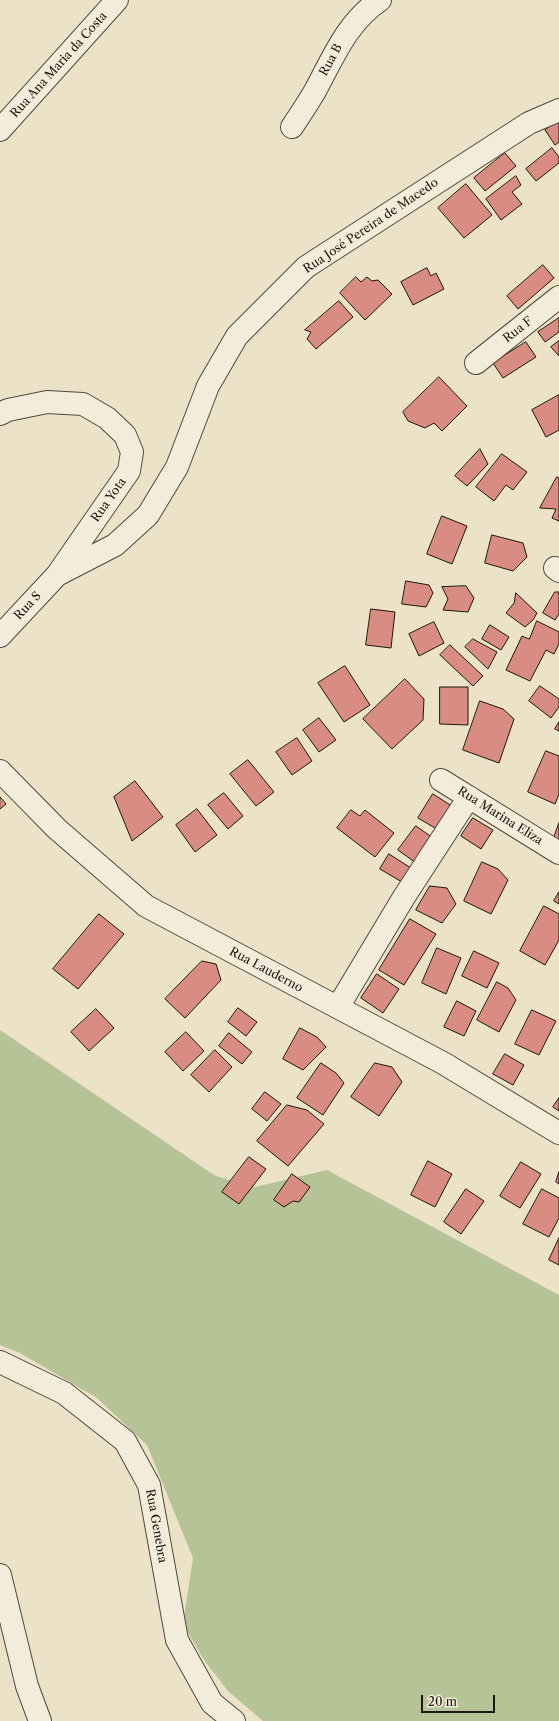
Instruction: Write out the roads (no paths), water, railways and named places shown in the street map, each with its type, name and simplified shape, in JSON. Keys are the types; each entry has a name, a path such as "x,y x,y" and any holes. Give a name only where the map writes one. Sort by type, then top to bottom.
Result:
{"street":[{"name":"Rua Ana Maria da Costa","path":"0,130 117,0"},
{"name":"Rua B","path":"292,127 315,91 343,37 370,7 380,0"},
{"name":"Rua José Pereira de Macedo","path":"57,575 115,546 148,515 177,467 208,386 237,336 306,267 528,123 559,110"},
{"name":"Rua F","path":"476,363 559,298"},
{"name":"Rua Yota","path":"0,414 8,410 47,402 83,404 107,418 125,435 132,452 129,471 57,575"},
{"name":"Rua S","path":"0,636 57,575"},
{"name":"Rua Lauderno","path":"0,771 57,829 146,906 443,1063 559,1133"},
{"name":"Rua Marina Eliza","path":"441,780 559,852"},
{"path":"338,1007 404,897 469,797"},
{"name":"Rua Genebra","path":"0,1362 64,1393 125,1441 149,1485 177,1640 212,1703 234,1721"},
{"path":"0,1575 27,1686 40,1721"}]}
